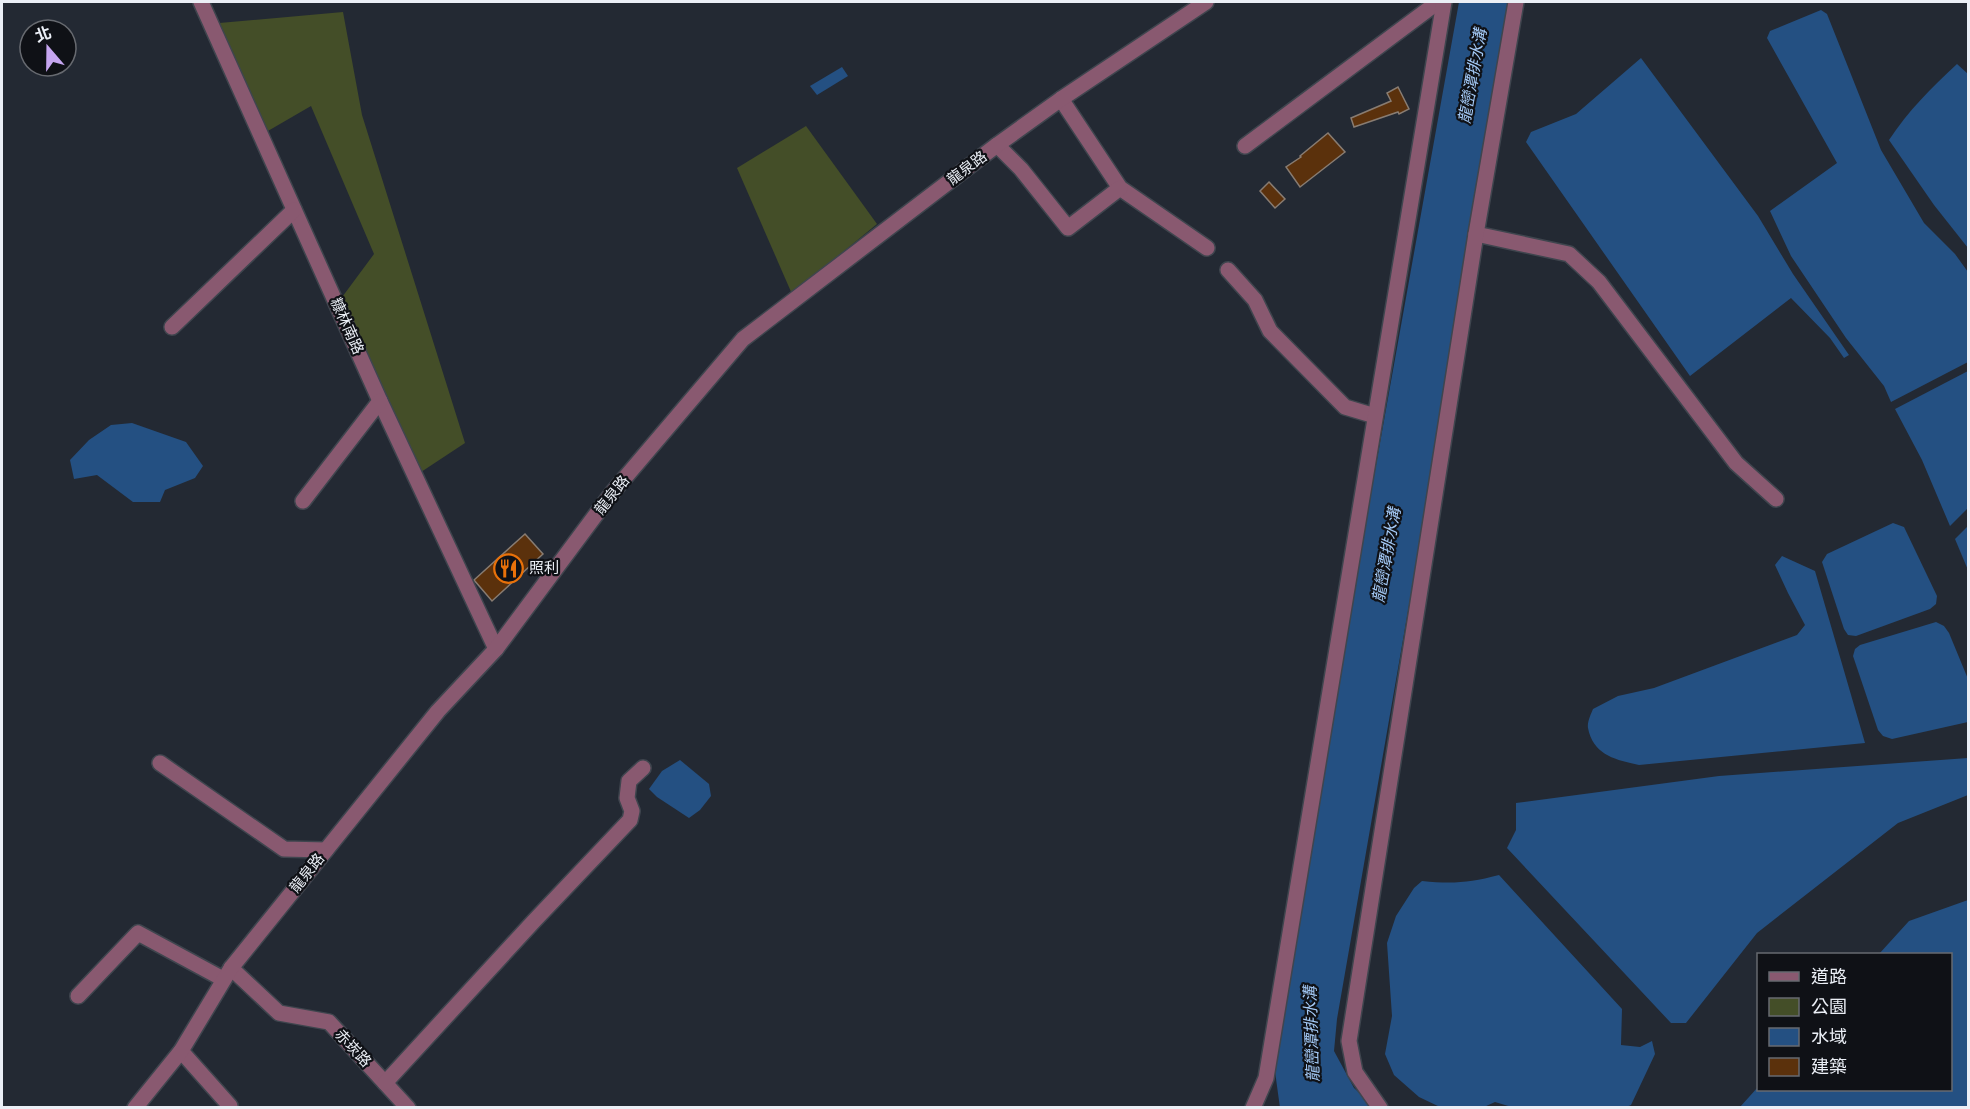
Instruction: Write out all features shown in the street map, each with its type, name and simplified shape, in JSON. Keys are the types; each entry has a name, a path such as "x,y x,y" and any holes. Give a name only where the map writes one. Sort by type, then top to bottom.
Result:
{"street":[{"name":"糠林南路","path":"201,2 380,401 496,649"},
{"name":"龍泉路","path":"135,1107 181,1051 227,973 438,711 496,649 612,493 743,339 997,145 1061,99 1206,2"},
{"path":"1245,146 1438,2"},
{"path":"1253,1107 1266,1078 1444,2"},
{"path":"1380,1107 1355,1071 1349,1041 1476,234 1516,2"},
{"path":"1061,99 1120,188 1207,248"},
{"path":"997,145 1021,169 1068,228 1120,188"},
{"path":"172,327 294,210"},
{"path":"1476,234 1569,254 1599,282 1736,463 1776,499"},
{"path":"1228,270 1255,300 1270,331 1345,407 1375,416"},
{"path":"303,501 380,401"},
{"path":"160,763 284,849 326,850"},
{"path":"385,1083 630,820 632,811 627,798 629,781 643,768"},
{"name":"赤崁路","path":"78,996 138,933 227,973 279,1013 329,1022 408,1107"},
{"path":"181,1051 230,1106"}],"green space":[{"path":"343,12 362,115 465,443 415,476 337,304 374,254 311,106 261,135 208,24"},
{"path":"806,126 877,224 792,294 737,168"}],"water":[{"name":"龍巒潭排水溝","path":"1459,2 1514,2 1337,1019 1334,1051 1354,1088 1375,1107 1280,1108 1274,1064 1281,995"},
{"path":"1821,10 1827,14 1881,150 1924,223 1955,254 1968,272 1968,362 1891,402 1884,386 1846,338 1791,256 1770,211 1837,163 1767,38 1770,31"},
{"path":"1641,58 1758,216 1793,274 1849,355 1844,358 1830,338 1791,298 1690,376 1526,142 1531,132 1576,114"},
{"path":"1957,64 1968,74 1968,248 1934,205 1889,140 1920,100"},
{"path":"842,67 848,76 817,95 810,86"},
{"path":"1968,371 1968,508 1950,526 1922,460 1895,409"},
{"path":"132,423 186,442 203,466 195,478 165,490 160,502 133,502 97,475 74,479 70,460 89,440 111,425"},
{"path":"1893,523 1904,527 1937,596 1936,604 1930,609 1856,636 1848,635 1822,562 1827,554"},
{"path":"1968,526 1968,570 1955,539"},
{"path":"1782,556 1815,571 1865,743 1639,765 1614,758 1600,750 1588,728 1593,709 1618,696 1654,688 1797,635 1805,625 1775,565"},
{"path":"1936,622 1944,626 1949,633 1968,679 1968,722 1892,739 1883,736 1878,730 1853,656 1855,649 1860,645"},
{"path":"1968,758 1968,795 1898,823 1757,933 1686,1023 1671,1023 1507,848 1516,830 1516,803 1719,776"},
{"path":"680,760 709,784 711,796 700,810 689,818 649,789 662,771"},
{"path":"1499,875 1622,1009 1621,1045 1640,1047 1652,1041 1655,1054 1631,1105 1626,1107 1515,1108 1495,1102 1484,1107 1440,1107 1419,1097 1394,1075 1385,1054 1392,1016 1387,943 1396,916 1414,888 1422,881 1460,882"},
{"path":"1968,900 1968,1107 1740,1107 1757,1088 1757,1091 1952,1091 1952,953 1880,953 1909,921"}],"building":[{"path":"1398,87 1409,109 1354,127 1351,118 1391,101 1387,93"},
{"path":"1328,133 1345,152 1300,187 1286,167"},
{"path":"1269,182 1285,199 1275,208 1260,191"},
{"name":"照利","path":"525,534 543,554 492,601 474,580"}],"place":[{"name":"照利","path":"508,568"}]}
